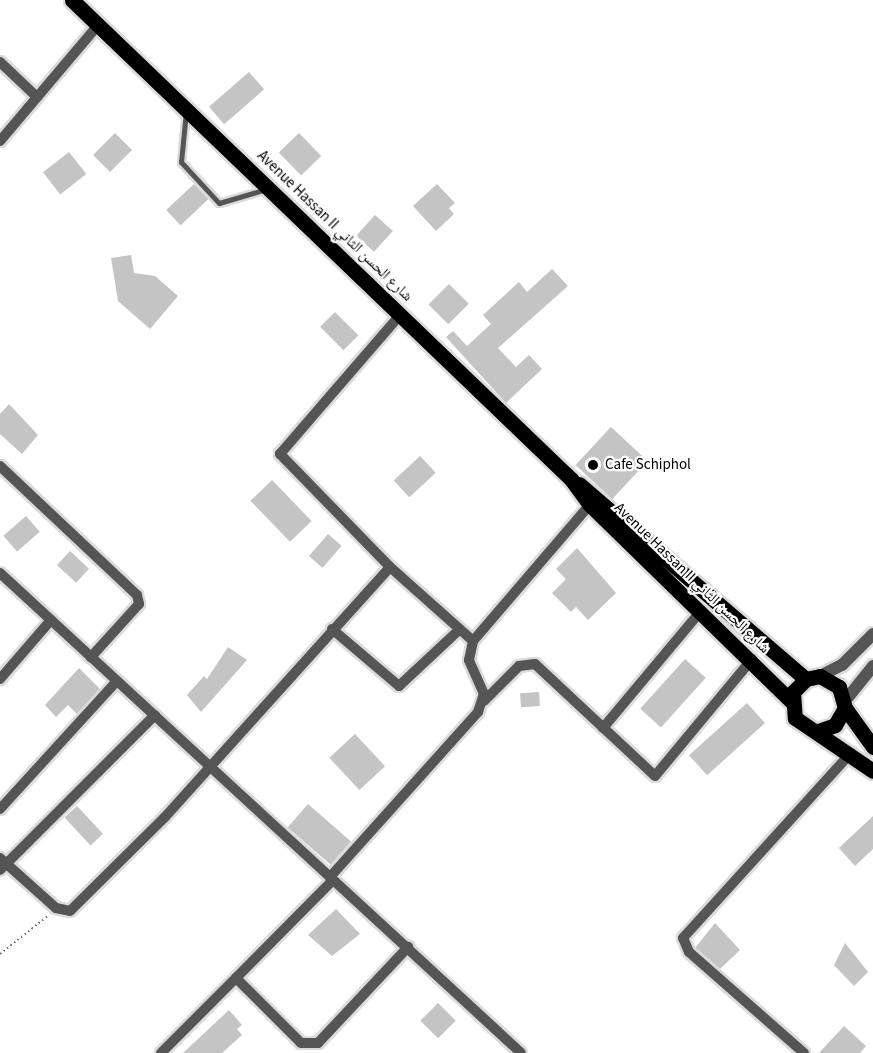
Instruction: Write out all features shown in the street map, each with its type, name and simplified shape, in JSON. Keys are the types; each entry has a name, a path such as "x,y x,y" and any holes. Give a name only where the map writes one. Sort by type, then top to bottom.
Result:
{"main road":[{"name":"Avenue Hassan II شارع الحسن الثاني","path":"72,0 571,479 813,678"},
{"name":"Avenue Hassan II شارع الحسن الثاني","path":"594,500 791,700"},
{"path":"873,747 845,705 834,682 813,678 791,700 795,718 851,753 873,771"},
{"path":"818,731 835,724 845,705"}],"street":[{"path":"0,141 98,25"},
{"path":"0,62 37,97"},
{"path":"401,314 280,454 390,567 473,641"},
{"path":"0,466 137,595 139,603 91,657"},
{"path":"484,701 469,660 473,641 594,500"},
{"path":"154,715 2,864 64,914 118,867 390,567"},
{"path":"0,573 521,1053"},
{"path":"603,728 701,611"},
{"path":"0,679 51,620"},
{"path":"332,629 399,686 460,629"},
{"path":"813,678 842,665 873,634"},
{"path":"161,1053 332,878 484,701 519,666 534,664 652,775 662,773 752,659"},
{"path":"845,705 873,666"},
{"path":"0,809 117,681"},
{"path":"804,1053 688,952 683,938 851,753"},
{"path":"236,978 310,1047 408,947"}],"lane":[{"path":"186,110 181,162 219,203 270,188"}],"path":[{"path":"0,954 38,920 64,914"}],"building":[{"path":"249,72 264,89 224,124 209,107"},
{"path":"115,133 132,150 110,172 93,155"},
{"path":"299,133 321,156 301,175 279,152"},
{"path":"69,152 86,174 60,194 43,172"},
{"path":"194,184 208,199 181,225 166,210"},
{"path":"437,184 455,203 449,208 454,214 436,231 413,206"},
{"path":"375,215 393,231 374,252 356,236"},
{"path":"131,255 134,273 155,276 178,296 150,329 118,301 111,258"},
{"path":"552,269 568,286 498,348 516,367 529,355 542,369 506,403 446,337 453,331 467,346 491,324 483,315 519,282 527,292"},
{"path":"449,284 469,304 448,324 428,305"},
{"path":"335,312 358,335 343,350 320,327"},
{"path":"9,404 38,435 22,454 0,434 0,414"},
{"path":"611,427 648,461 612,499 576,465"},
{"path":"420,456 436,473 409,497 394,481"},
{"path":"272,480 312,521 290,542 250,501"},
{"path":"26,516 40,532 17,552 3,536"},
{"path":"328,534 342,546 323,568 309,556"},
{"path":"577,548 616,593 588,620 576,607 571,612 552,593 566,579 556,569"},
{"path":"70,551 89,569 76,583 57,565"},
{"path":"228,647 247,660 201,712 187,695 204,676 207,679"},
{"path":"685,659 706,678 661,728 640,709"},
{"path":"79,668 100,689 77,714 68,705 56,717 45,705"},
{"path":"539,692 540,706 521,707 520,693"},
{"path":"747,703 765,723 707,775 689,755"},
{"path":"355,734 385,766 359,790 329,758"},
{"path":"308,804 351,841 331,865 288,827"},
{"path":"77,806 103,834 90,845 65,818"},
{"path":"873,816 873,849 855,866 839,848"},
{"path":"336,909 360,934 332,956 308,935"},
{"path":"715,923 740,950 720,969 695,948"},
{"path":"845,943 868,972 854,986 834,965"},
{"path":"438,1003 456,1021 438,1038 420,1021"},
{"path":"229,1010 242,1025 237,1029 242,1035 222,1053 183,1053"},
{"path":"844,1026 866,1046 860,1053 819,1053"}],"place":[{"name":"Cafe Schiphol","path":"593,465"}]}
